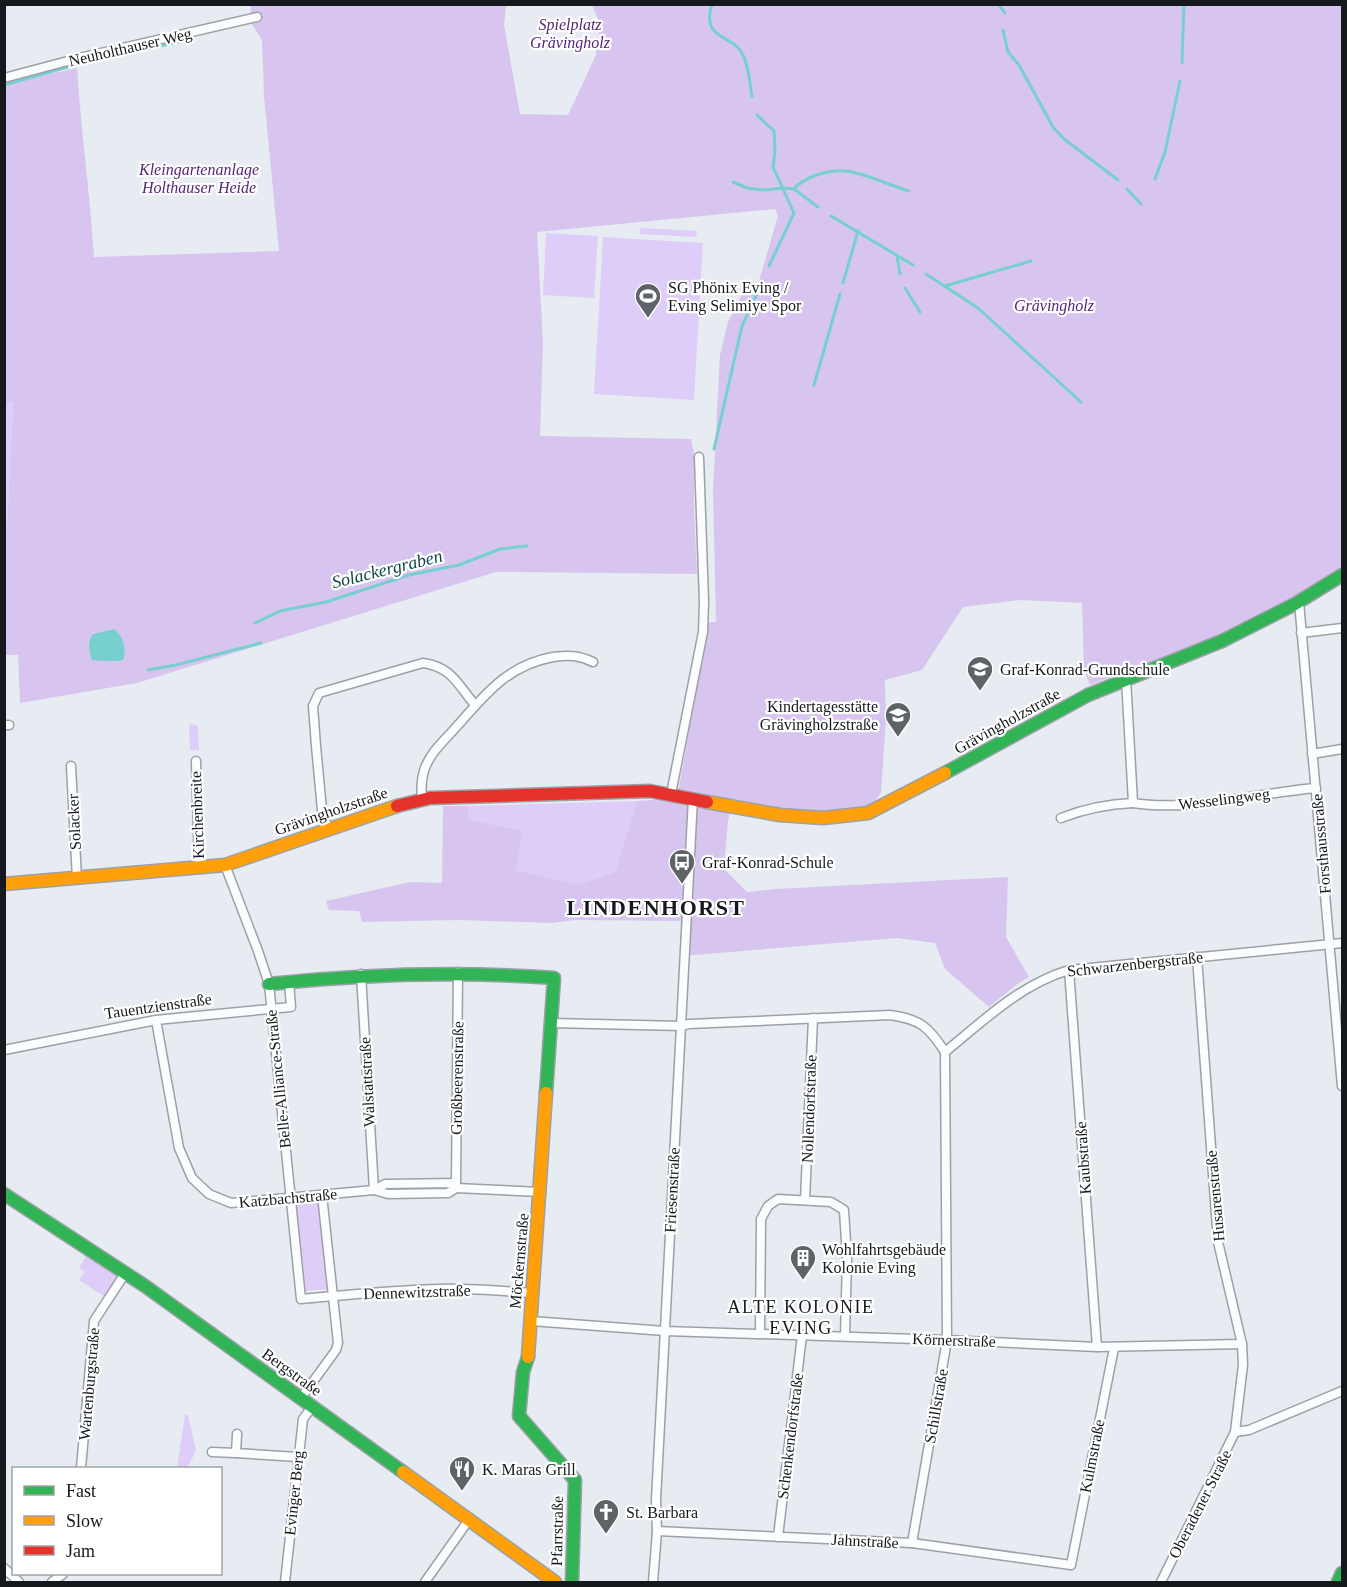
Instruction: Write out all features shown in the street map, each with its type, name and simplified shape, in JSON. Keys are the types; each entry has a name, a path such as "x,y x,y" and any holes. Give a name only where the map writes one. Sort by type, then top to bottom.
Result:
{"street":[{"name":"Neuholthauser Weg","path":"4,78 79,58 257,17"},
{"path":"671,794 703,632 699,457"},
{"name":"Grävingholzstraße","path":"4,884 225,865 422,799 650,791 780,815 823,818 868,813 1003,743 1088,695 1222,641 1299,602 1342,575"},
{"name":"Forsthausstraße","path":"1299,602 1342,1086"},
{"path":"1301,633 1342,628"},
{"path":"422,799 421,785 429,758 475,705 502,679 515,669 530,663 567,655 582,656 593,662"},
{"path":"328,829 322,810 313,706 319,693 423,663 447,670 475,705"},
{"path":"1126,678 1133,802"},
{"path":"1312,754 1342,749"},
{"name":"Kirchenbreite","path":"196,761 199,869"},
{"name":"Solacker","path":"71,766 77,879"},
{"name":"Wesselingweg","path":"1060,818 1113,803 1180,805 1316,788"},
{"name":"Friesenstraße","path":"653,1582 693,798"},
{"name":"Belle-Alliance-Straße","path":"225,865 258,951 268,984 301,1299"},
{"name":"Schwarzenbergstraße","path":"945,1052 1023,990 1052,975 1069,970 1342,943"},
{"name":"Husarenstraße","path":"1197,957 1218,1242 1242,1344 1243,1365 1235,1432"},
{"name":"Kaubstraße","path":"1069,970 1097,1347"},
{"path":"268,984 361,974 458,972"},
{"name":"Möckernstraße","path":"458,972 554,978 528,1360 523,1372 519,1416 574,1480"},
{"name":"Großbeerenstraße","path":"456,1186 458,972"},
{"name":"Walstattstraße","path":"361,974 374,1190"},
{"name":"Tauentzienstraße","path":"4,1050 156,1020 291,1007 289,982"},
{"path":"551,1023 681,1026 890,1015 909,1018 922,1024 932,1033 945,1052"},
{"name":"Nollendorfstraße","path":"805,1200 813,1018"},
{"name":"Katzbachstraße","path":"156,1020 179,1148 192,1178 209,1194 231,1203 374,1190 385,1184 541,1192"},
{"name":"Schillstraße","path":"912,1543 947,1340 945,1052"},
{"name":"Bergstraße","path":"4,1194 126,1272 555,1582"},
{"path":"301,1398 337,1347 322,1195"},
{"path":"760,1334 761,1219 768,1206 778,1199 831,1202 844,1210 847,1257 844,1336"},
{"name":"Wartenburgstraße","path":"81,1467 94,1321 126,1272"},
{"name":"Dennewitzstraße","path":"301,1299 370,1292 443,1289 533,1293"},
{"path":"531,1321 665,1331"},
{"name":"Körnerstraße","path":"665,1331 1114,1348 1242,1344"},
{"name":"Schenkendorfstraße","path":"778,1537 801,1335"},
{"name":"Kulmstraße","path":"1071,1565 1114,1348"},
{"name":"Oberadener Straße","path":"1161,1582 1235,1432 1249,1430 1342,1391"},
{"name":"Evinger Berg","path":"285,1582 303,1419 312,1407"},
{"path":"236,1453 237,1434"},
{"path":"212,1452 298,1457"},
{"name":"Pfarrstraße","path":"572,1582 574,1480"},
{"path":"425,1582 468,1521"},
{"name":"Jahnstraße","path":"657,1531 912,1543 1071,1565"},
{"path":"4,1568 19,1582"},
{"path":"1338,1582 1342,1573"}],"shaded area":[{"path":"640,228 697,231 696,237 640,234"},
{"path":"546,233 598,236 594,298 543,295"},
{"name":"SG Phönix Eving / Eving Selimiye Spor","path":"603,237 703,243 694,400 594,394"},
{"path":"5,402 13,403 7,528 5,528"},
{"path":"189,725 198,726 199,750 190,750"},
{"path":"637,801 615,872 578,885 515,870 469,820 468,806"},
{"path":"319,1201 328,1289 304,1291 294,1203"},
{"path":"86,1256 118,1277 105,1297 79,1280 85,1272 79,1268"},
{"path":"185,1414 188,1415 196,1451 188,1467 177,1467"}],"green space":[{"name":"Grävingholz","path":"251,5 506,5 504,25 520,114 568,115 596,55 600,24 592,5 1342,5 1342,566 1245,626 1090,685 1084,670 1082,603 1020,600 963,607 922,670 885,680 886,719 881,793 868,812 778,809 734,799 728,820 724,869 747,892 1008,877 1006,937 1029,977 989,1007 945,969 935,943 897,938 682,956 684,921 362,922 359,911 329,910 326,901 410,882 442,883 443,806 468,806 469,820 522,831 516,870 578,885 615,872 637,801 653,800 679,788 708,622 716,622 713,490 720,355 728,322 742,294 756,291 778,216 775,209 537,232 543,342 540,436 691,439 694,453 697,574 496,572 137,683 20,703 18,655 4,655 4,528 7,528 13,403 4,402 4,84 77,68 94,257 279,251 264,97 262,40 250,21","holes":["114,629 116,662 102,661 93,634"]}],"water":[{"path":"114,629 120,635 123,643 125,652 123,660 92,660 89,647 93,634"}],"waterway":[{"path":"712,4 711,25 720,36 739,48 743,55 752,97"},
{"path":"998,4 1005,13"},
{"path":"1182,63 1184,4"},
{"path":"1003,30 1008,52 1019,65 1053,127 1064,139 1118,180"},
{"path":"84,63 178,42"},
{"path":"4,85 75,65"},
{"path":"1155,179 1165,152 1180,81"},
{"path":"757,115 774,131 773,167 794,213 769,266"},
{"path":"794,189 810,178 825,173 846,171 909,191"},
{"path":"733,182 747,188 763,190 794,189 818,207"},
{"path":"1127,189 1141,204"},
{"path":"831,216 913,265"},
{"path":"843,283 858,231"},
{"path":"897,256 900,274"},
{"path":"945,286 1031,261"},
{"path":"926,274 978,308 1081,402"},
{"path":"714,449 742,326 760,287"},
{"path":"905,288 920,312"},
{"path":"814,385 840,294"},
{"name":"Solackergraben","path":"255,623 280,611 326,602 409,575 459,565 500,549 527,546"},
{"path":"148,670 261,643"}],"traffic: fast":[{"path":"945,773 1088,695 1222,641 1295,604 1342,575"},
{"path":"269,984 411,975 554,978 546,1093"},
{"path":"4,1194 145,1286 403,1472"},
{"path":"528,1357 523,1372 519,1416 575,1480 572,1582"},
{"path":"1338,1582 1342,1573"}],"traffic: slow":[{"path":"707,802 780,815 823,818 868,813 945,773"},
{"path":"4,884 225,865 397,806"},
{"path":"528,1357 546,1093"},
{"path":"403,1472 555,1582"}],"traffic: jam":[{"path":"397,806 430,798 650,791 707,802"}],"place":[{"name":"SG Phönix Eving / Eving Selimiye Spor","path":"648,319"},
{"name":"Graf-Konrad-Grundschule","path":"980,692"},
{"name":"Kindertagesstätte Grävingholzstraße","path":"898,738"},
{"name":"Graf-Konrad-Schule","path":"682,885"},
{"name":"Wohlfahrtsgebäude Kolonie Eving","path":"803,1281"},
{"name":"K. Maras Grill","path":"462,1492"},
{"name":"St. Barbara","path":"606,1535"}],"district":[{"name":"LINDENHORST","path":"656,907"},
{"name":"ALTE KOLONIE EVING","path":"801,1317"}],"park label":[{"name":"Spielplatz Grävingholz","path":"570,33"},
{"name":"Kleingartenanlage Holthauser Heide","path":"199,178"}]}
